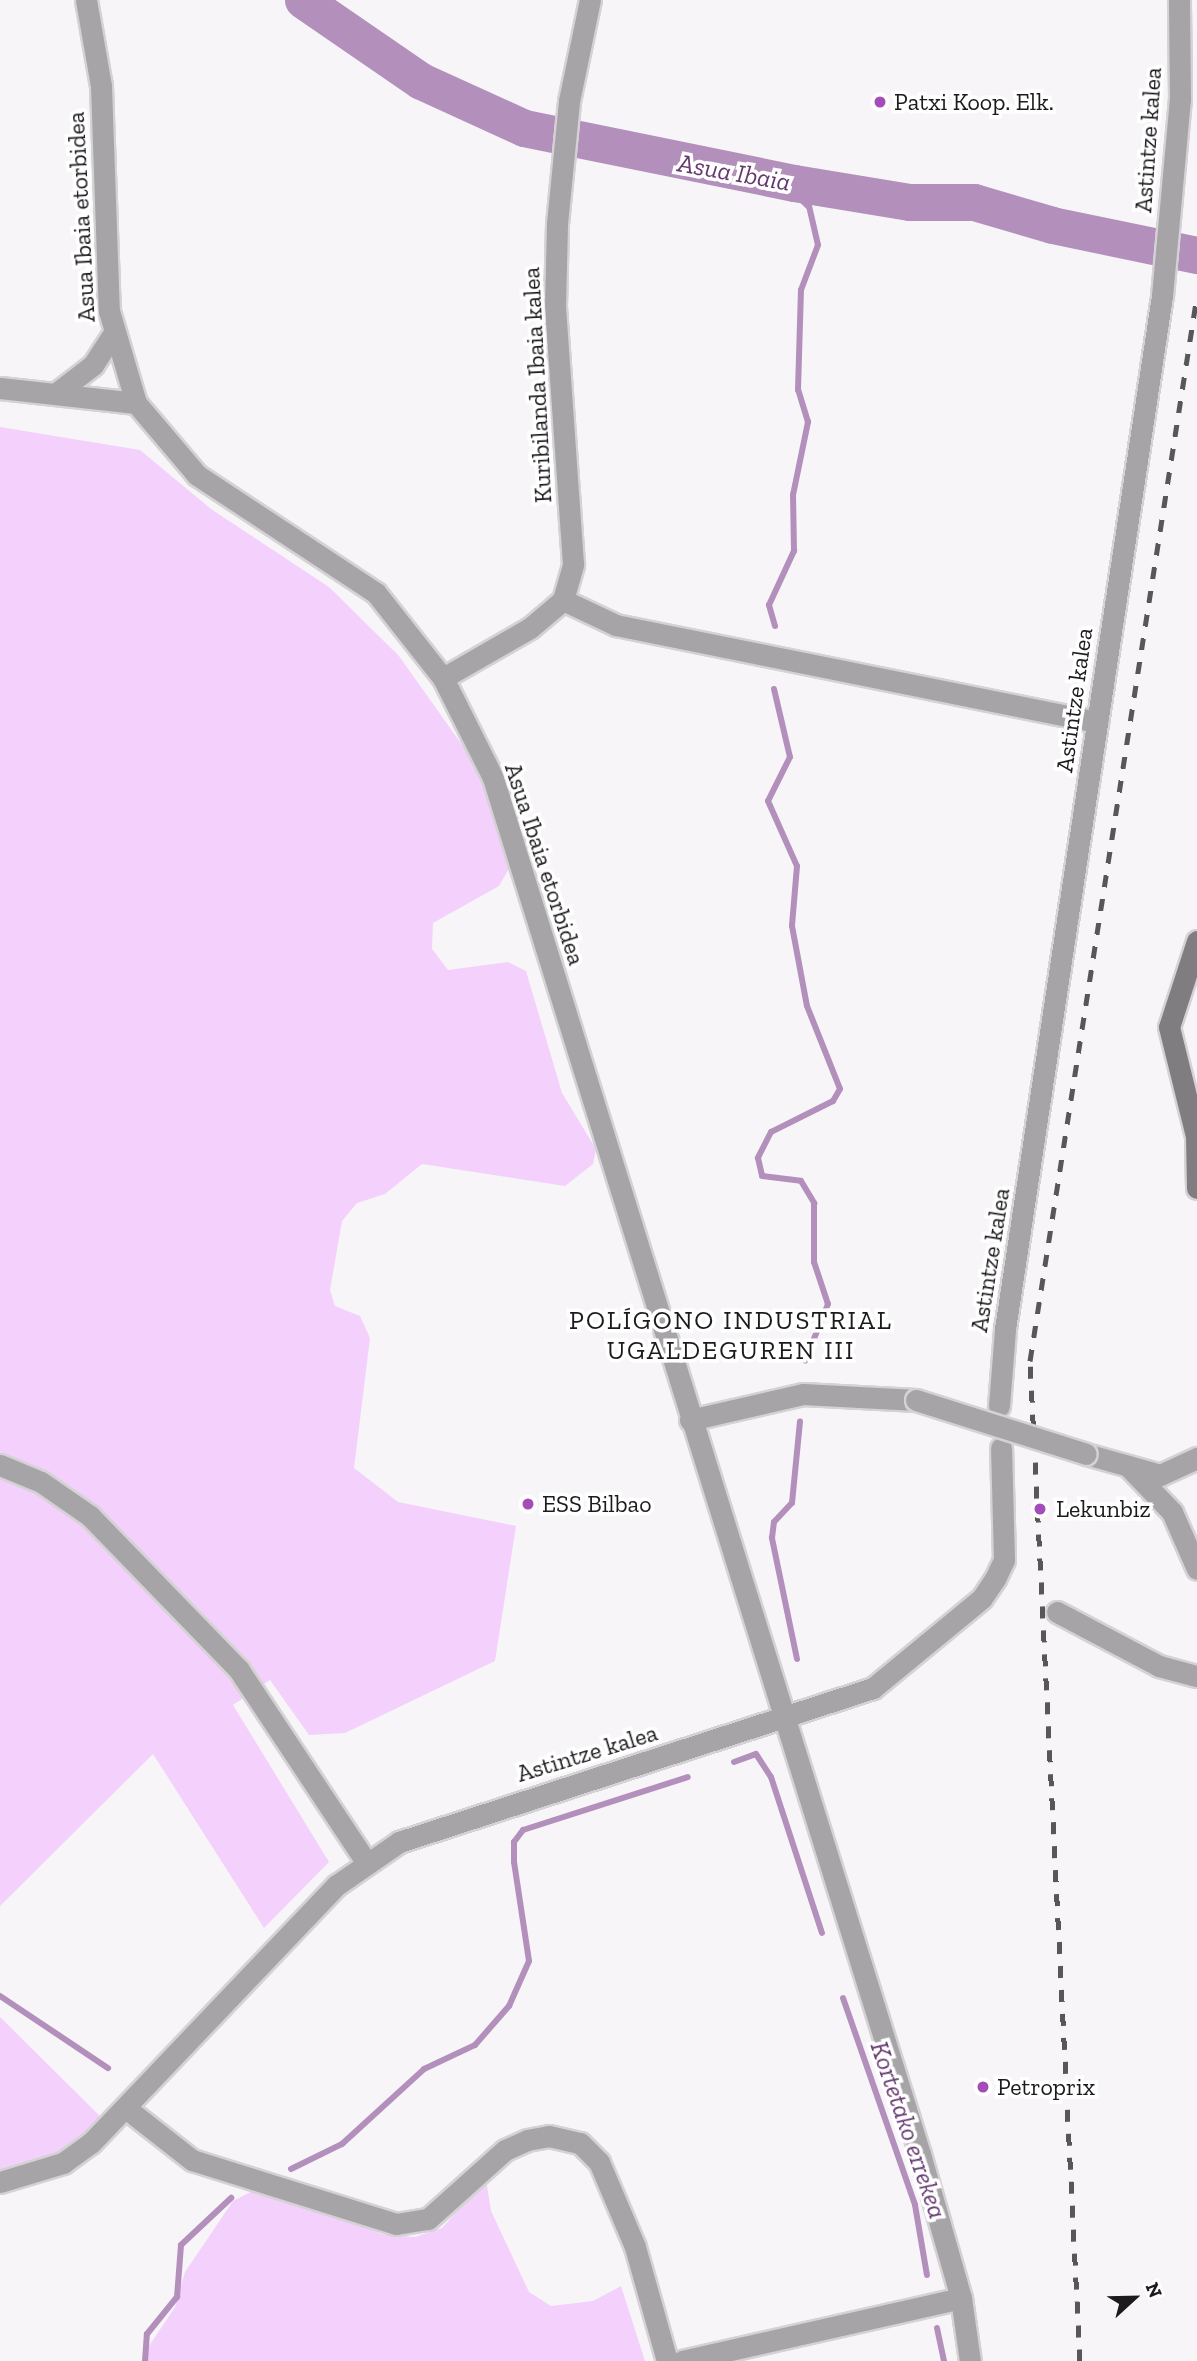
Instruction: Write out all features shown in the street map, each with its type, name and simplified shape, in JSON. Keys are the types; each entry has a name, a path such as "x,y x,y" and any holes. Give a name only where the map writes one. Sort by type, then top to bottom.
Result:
{"street":[{"name":"Asua Ibaia etorbidea","path":"86,0 101,86 103,216 114,333 136,403 197,475 376,593 443,678 493,778 961,2298 970,2361"},
{"name":"Astintze kalea","path":"999,1406 1005,1329 1164,269 1180,99 1179,0"},
{"name":"Kuribilanda Ibaia kalea","path":"563,600 573,564 555,306 562,156 582,4"},
{"path":"59,391 93,365 114,333"},
{"path":"0,388 59,391 136,403"},
{"path":"443,678 530,628 563,600 616,625 1097,722"},
{"path":"1197,941 1178,991 1169,1027 1177,1050 1196,1136 1197,1188"},
{"path":"1178,991 1197,974"},
{"path":"1177,1050 1197,1068"},
{"path":"690,1420 803,1394 916,1400 1160,1475 1197,1458"},
{"name":"Astintze kalea","path":"0,2182 63,2163 127,2109 328,1893 366,1862 433,1827 782,1721 873,1688 982,1598 1004,1560 1000,1448"},
{"path":"0,1465 41,1482 90,1516 239,1670 366,1862"},
{"path":"1128,1466 1172,1511 1197,1569"},
{"path":"1057,1612 1159,1666 1197,1676"},
{"path":"127,2109 191,2160 396,2224 428,2219 505,2151 549,2136 580,2143 599,2162 614,2218 667,2361"},
{"path":"682,2361 961,2298"}],"shaded area":[{"path":"0,427 140,450 211,509 329,587 399,656 487,780 511,865 499,886 433,923 432,949 448,970 508,962 526,971 562,1093 596,1149 593,1164 565,1186 422,1164 385,1194 357,1203 342,1221 330,1290 335,1306 360,1316 370,1338 354,1468 398,1502 516,1526 495,1661 345,1733 309,1735 270,1680 233,1705 329,1862 264,1928 153,1754 0,1906"},
{"path":"0,2017 112,2128 123,2125 117,2134 0,2178"},
{"path":"486,2179 491,2211 529,2292 551,2306 593,2301 621,2286 645,2361 147,2361 147,2349 175,2307 185,2272 233,2201 268,2183 381,2234 415,2237 442,2228"}],"waterway":[{"name":"Asua Ibaia","path":"303,0 421,81 524,128 794,183 909,202 974,202 1052,225 1197,255"},
{"name":"Kortetako errekea","path":"775,626 769,605 794,551 793,495 808,422 798,390 801,290 818,245 809,207 781,180"},
{"name":"Kortetako errekea","path":"774,689 790,757 768,801 797,866 792,926 807,1006 840,1089 833,1101 771,1132 758,1158 762,1176 801,1181 814,1203 814,1262 828,1304 805,1361"},
{"name":"Kortetako errekea","path":"797,1659 772,1538 774,1522 792,1503 800,1421"},
{"name":"Kortetako errekea","path":"734,1762 756,1754 771,1777 822,1933"},
{"path":"291,2169 342,2144 424,2069 475,2045 509,2006 529,1961 514,1862 514,1842 523,1830 688,1777"},
{"path":"0,1996 108,2068"},
{"name":"Kortetako errekea","path":"843,1998 915,2205 927,2275"},
{"path":"145,2361 147,2334 177,2297 181,2245 231,2198"},
{"name":"Kortetako errekea","path":"937,2328 944,2361"}],"railway":[{"path":"1080,2361 1030,1361 1197,296"}],"place":[{"name":"Patxi Koop. Elk.","path":"880,102"},
{"name":"ESS Bilbao","path":"528,1504"},
{"name":"Lekunbiz","path":"1040,1509"},
{"name":"Petroprix","path":"983,2087"}],"district":[{"name":"POLÍGONO INDUSTRIAL UGALDEGUREN III","path":"731,1336"}]}
